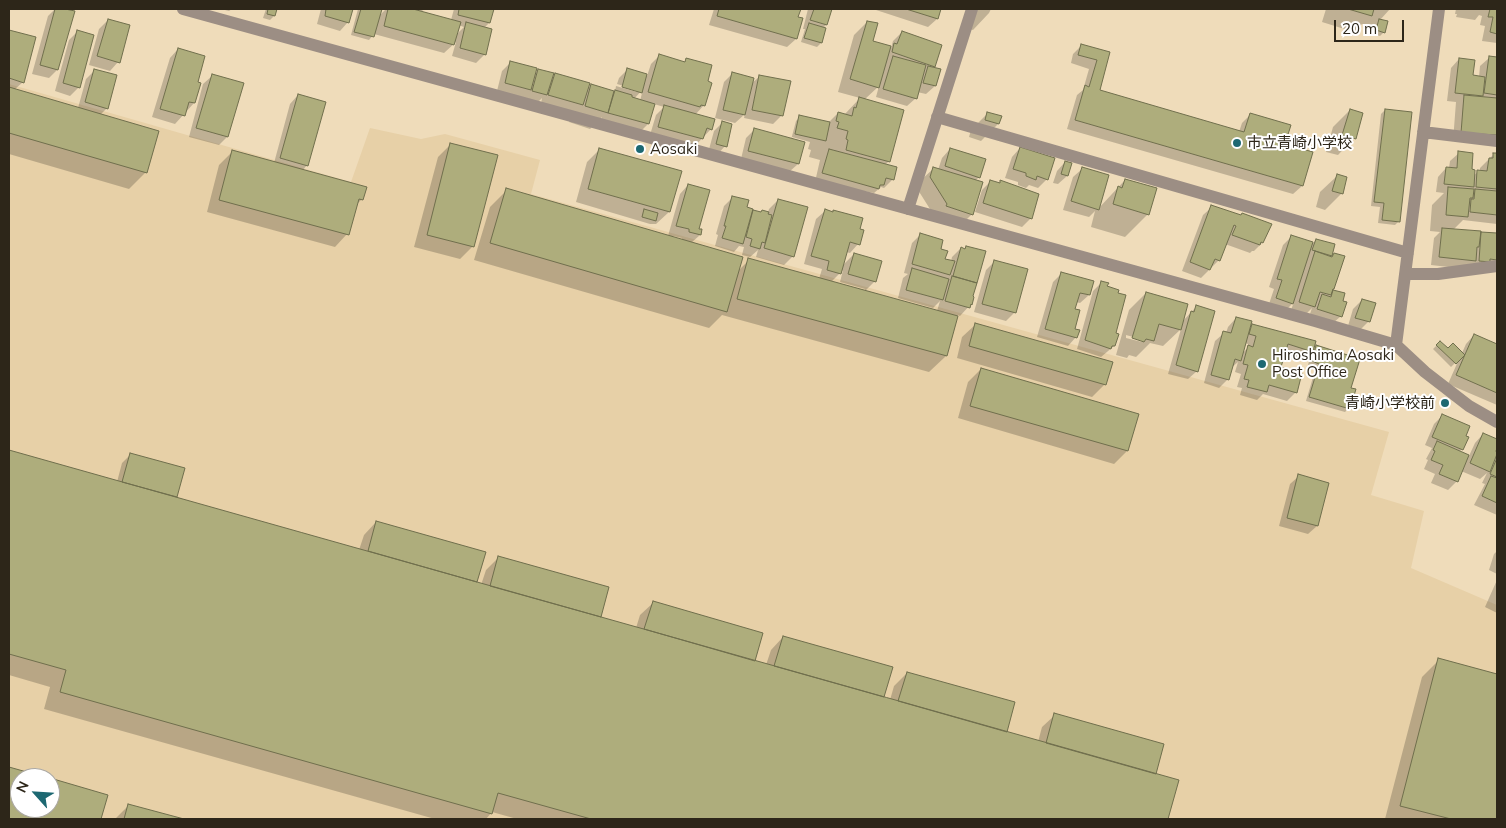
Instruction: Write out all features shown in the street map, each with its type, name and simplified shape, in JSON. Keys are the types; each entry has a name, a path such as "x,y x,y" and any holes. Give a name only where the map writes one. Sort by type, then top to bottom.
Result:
{"street":[{"path":"183,9 1315,321 1396,345 1425,372 1469,406 1497,422"},
{"path":"908,209 972,9"},
{"path":"1396,345 1439,9"},
{"path":"937,117 1408,253"},
{"path":"1423,132 1497,140"},
{"path":"1405,274 1438,274 1497,266"}],"shaded area":[{"path":"9,84 351,182 370,128 421,139 445,134 540,160 531,194 1389,432 1371,495 1424,511 1411,568 1497,605 1497,819 9,819"}],"building":[{"path":"55,9 75,11 58,70 40,65"},
{"path":"268,9 277,9 275,16 267,14"},
{"path":"326,9 353,9 349,23 325,16"},
{"path":"361,9 382,9 374,37 354,32"},
{"path":"388,9 413,9 461,22 454,45 384,26"},
{"path":"459,9 494,9 490,23 458,15"},
{"path":"719,9 801,9 798,17 803,18 797,39 717,16"},
{"path":"814,9 832,9 827,25 810,20"},
{"path":"906,9 941,9 938,19"},
{"path":"1348,9 1374,9 1372,16"},
{"path":"1490,9 1497,9 1497,34 1490,32 1493,17 1488,17"},
{"path":"108,19 130,25 120,63 97,56"},
{"path":"1379,19 1388,21 1385,33 1376,30"},
{"path":"867,21 878,23 873,41 891,46 879,88 850,79"},
{"path":"466,22 492,29 486,55 460,48"},
{"path":"809,23 826,28 822,43 804,38"},
{"path":"9,30 36,37 24,83 9,78"},
{"path":"77,30 94,35 80,88 63,83"},
{"path":"902,31 942,45 935,67 892,52 894,43 897,44"},
{"name":"市立青崎小学校","path":"1081,44 1110,52 1100,90 1244,132 1250,113 1291,125 1285,144 1313,152 1303,186 1075,120 1085,85 1089,87 1097,60 1078,55"},
{"path":"178,48 205,56 198,82 201,83 195,103 189,102 185,116 160,109"},
{"path":"659,54 685,62 686,58 712,65 708,81 712,83 705,106 701,105 700,107 648,92"},
{"path":"893,56 926,65 917,99 883,89"},
{"path":"1489,56 1497,57 1497,95 1484,93"},
{"path":"1459,58 1475,60 1473,75 1485,77 1483,96 1455,93"},
{"path":"510,61 537,68 531,90 505,83"},
{"path":"928,66 941,69 936,86 923,83"},
{"path":"627,68 647,74 642,93 622,87"},
{"path":"94,69 117,75 108,109 85,102"},
{"path":"538,69 554,73 547,95 532,91"},
{"path":"732,72 754,78 745,115 723,110"},
{"path":"555,73 590,83 583,105 548,95"},
{"path":"212,74 244,83 228,137 196,128"},
{"path":"759,75 791,81 783,116 752,110"},
{"path":"591,84 614,91 608,113 585,106"},
{"path":"9,87 159,131 147,173 9,133"},
{"path":"615,90 655,104 649,124 608,113"},
{"path":"298,94 326,102 308,166 280,158"},
{"path":"1464,95 1497,98 1497,135 1461,133"},
{"path":"859,97 904,110 890,162 846,150 848,131 837,128 839,122 836,121 838,112 852,116"},
{"path":"664,105 715,119 712,130 707,128 703,139 658,127"},
{"path":"1350,109 1363,113 1356,139 1342,135"},
{"path":"1385,109 1412,112 1400,222 1382,220 1384,203 1374,202"},
{"path":"987,112 1002,116 999,124 985,120"},
{"path":"799,115 830,122 826,141 795,134"},
{"path":"722,121 732,124 727,147 716,144"},
{"path":"754,128 805,142 799,164 748,151"},
{"path":"450,143 498,155 474,247 427,235"},
{"path":"1020,147 1055,158 1048,180 1037,176 1036,180 1026,176 1026,173 1013,169"},
{"path":"599,148 682,171 670,212 588,189"},
{"path":"950,148 986,159 980,178 945,166"},
{"path":"829,149 897,167 894,180 886,178 884,185 880,185 879,189 822,173"},
{"path":"232,150 367,187 363,200 359,199 349,235 219,200"},
{"path":"1458,151 1473,153 1474,187 1444,184 1446,167 1457,168"},
{"path":"1493,153 1497,153 1497,189 1476,187 1477,170 1487,171 1489,158 1493,158"},
{"path":"1065,161 1072,163 1068,176 1061,174"},
{"path":"933,167 983,182 973,215 946,206 947,204 930,177"},
{"path":"1082,167 1109,175 1099,210 1071,201"},
{"path":"1337,174 1347,177 1343,194 1332,191"},
{"path":"1125,179 1157,188 1149,215 1113,204 1118,186 1122,188"},
{"path":"990,180 1000,183 1000,180 1039,194 1032,219 983,203"},
{"path":"688,184 710,190 699,229 702,229 701,235 689,232 689,229 676,226"},
{"path":"1448,187 1474,189 1473,198 1470,198 1468,217 1446,215"},
{"path":"506,188 743,257 727,312 490,243"},
{"path":"1475,189 1497,191 1497,215 1470,212 1471,199 1474,199"},
{"path":"732,196 749,200 747,207 753,209 743,244 722,238"},
{"path":"778,199 808,207 794,257 764,248"},
{"path":"1211,205 1241,215 1242,213 1272,224 1263,243 1261,242 1260,245 1232,235 1236,226 1234,225 1220,261 1215,259 1210,270 1190,262"},
{"path":"644,209 658,213 656,221 642,217"},
{"path":"825,209 863,218 860,229 864,230 860,245 850,242 841,274 827,270 829,261 811,256"},
{"path":"753,210 761,212 762,210 772,215 765,243 762,242 760,249 750,246 752,239 746,237"},
{"path":"1442,228 1481,231 1476,261 1439,257"},
{"path":"1481,232 1497,233 1497,260 1490,259 1490,262 1479,261"},
{"path":"920,233 943,240 941,249 948,251 945,259 955,261 950,275 912,264"},
{"path":"1291,235 1313,242 1293,304 1276,298 1282,280 1277,279"},
{"path":"1316,239 1335,244 1332,256 1312,250"},
{"path":"966,246 986,251 977,283 953,276 961,247 965,249"},
{"path":"1315,251 1332,257 1334,253 1345,256 1331,295 1320,292 1315,307 1299,302"},
{"path":"854,253 882,261 876,282 848,274"},
{"path":"748,258 958,316 947,356 737,299"},
{"path":"994,260 1028,269 1016,313 982,304"},
{"path":"912,268 949,279 943,300 906,290"},
{"path":"1061,272 1094,281 1090,295 1080,293 1075,309 1080,310 1075,329 1080,330 1077,338 1045,329"},
{"path":"952,276 977,283 970,308 945,301"},
{"path":"1101,281 1109,283 1107,286 1119,290 1118,293 1126,295 1116,333 1119,334 1115,346 1112,346 1111,349 1085,340"},
{"path":"1333,290 1345,293 1343,301 1347,302 1342,317 1317,309 1322,294 1331,297"},
{"path":"1146,292 1188,304 1181,330 1159,324 1154,341 1146,339 1144,342 1132,338"},
{"path":"1362,299 1376,303 1370,322 1355,318"},
{"path":"1196,305 1215,311 1198,372 1176,365 1191,311 1194,312"},
{"path":"1236,317 1252,321 1241,361 1235,359 1229,380 1211,375 1223,331 1231,333"},
{"path":"975,323 1113,362 1106,385 969,346"},
{"path":"1252,324 1316,341 1313,352 1288,344 1281,367 1302,373 1297,393 1269,385 1267,392 1247,387 1249,380 1244,379 1248,365 1243,364 1248,345 1253,347 1256,336 1249,334"},
{"path":"1474,334 1497,344 1497,393 1456,375"},
{"path":"1440,341 1448,348 1453,343 1465,355 1456,364 1436,345"},
{"path":"1316,345 1360,359 1351,388 1356,389 1350,409 1309,397 1319,364 1312,361"},
{"path":"981,368 1139,414 1128,451 970,406"},
{"path":"1442,414 1470,426 1466,436 1469,437 1463,450 1432,437"},
{"path":"1483,433 1497,439 1497,454 1490,472 1470,463"},
{"path":"1437,441 1469,455 1458,482 1439,474 1443,465 1431,460"},
{"path":"9,450 1179,780 1168,819 591,819 498,793 492,814 60,692 66,670 9,654"},
{"path":"130,453 185,468 177,497 122,482"},
{"path":"1497,458 1497,477 1490,474"},
{"path":"1298,474 1329,483 1318,526 1287,518"},
{"path":"1491,476 1497,478 1497,503 1482,496"},
{"path":"376,521 486,552 477,582 368,551"},
{"path":"498,556 609,587 601,617 490,586"},
{"path":"653,601 763,633 755,661 644,629"},
{"path":"783,636 893,667 884,697 774,666"},
{"path":"1438,658 1497,674 1497,819 1451,819 1400,806"},
{"path":"907,672 1015,702 1007,732 898,701"},
{"path":"1054,713 1164,744 1156,774 1046,743"},
{"path":"9,767 13,768 10,768 10,818 60,818 60,781 108,795 101,819 9,819"},
{"path":"128,804 184,819 124,819"}],"place":[{"name":"市立青崎小学校","path":"1237,143"},
{"name":"Aosaki","path":"640,149"},
{"name":"Hiroshima Aosaki Post Office","path":"1262,364"},
{"name":"青崎小学校前","path":"1445,403"}]}
